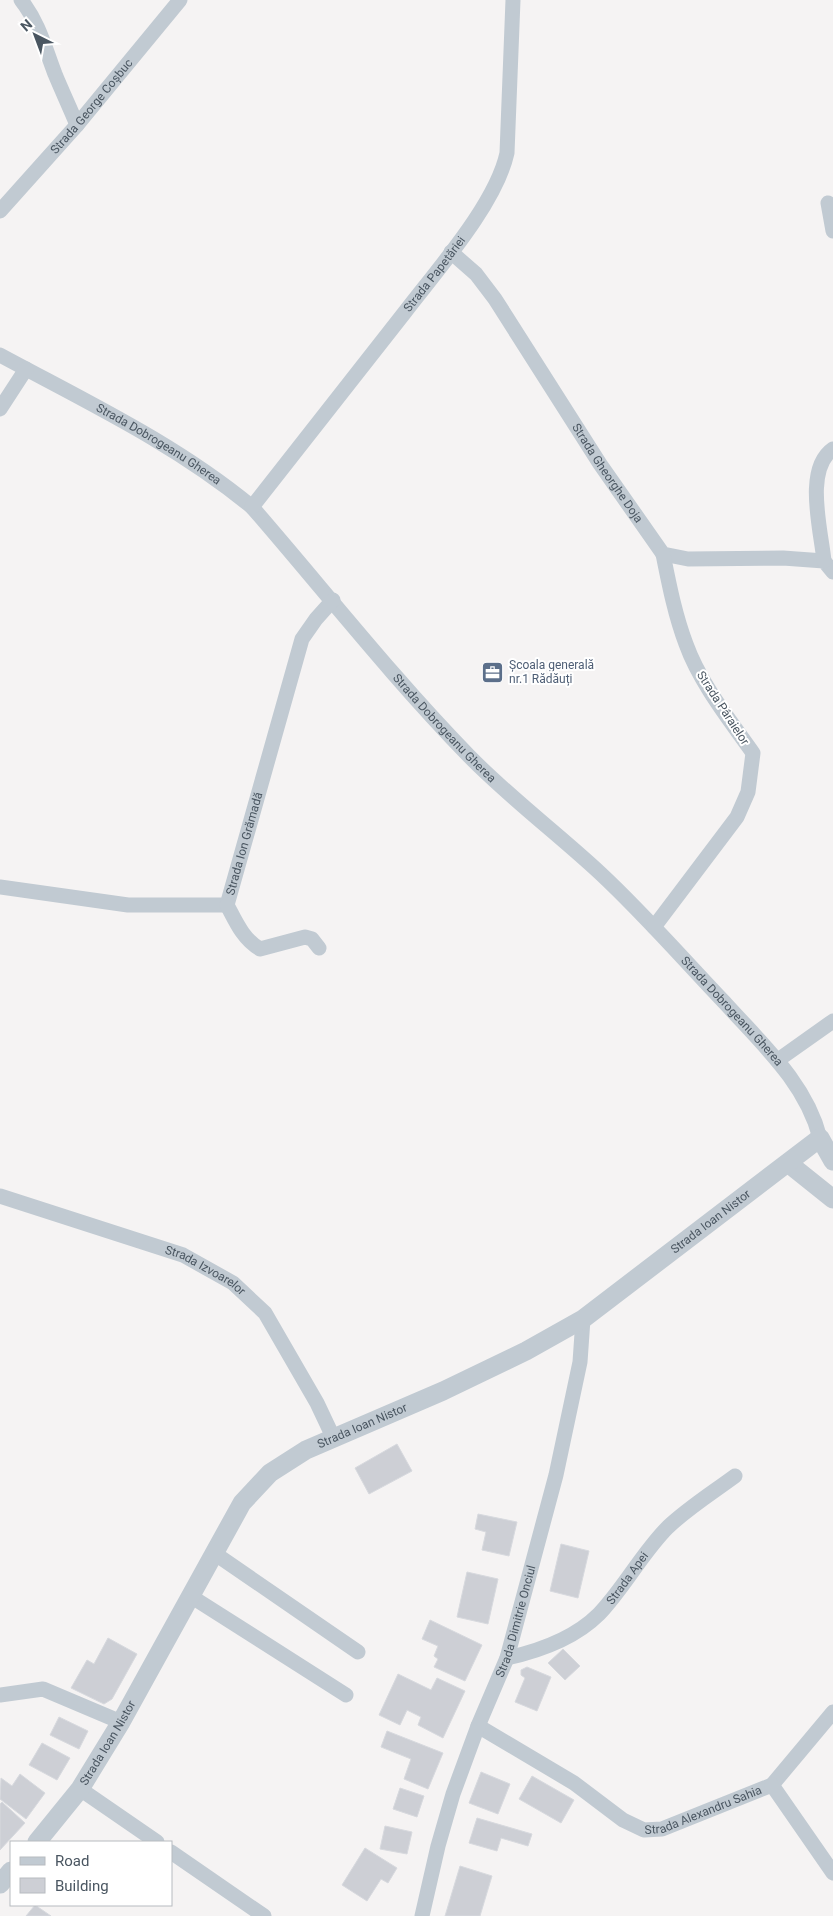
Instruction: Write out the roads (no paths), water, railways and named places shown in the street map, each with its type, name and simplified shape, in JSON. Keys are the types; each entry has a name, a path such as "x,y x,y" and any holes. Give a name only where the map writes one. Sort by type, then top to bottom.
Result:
{"street":[{"path":"21,0 33,16 41,32 55,74 77,125"},
{"name":"Strada Papetăriei","path":"252,507 451,252 494,189 504,170 507,153 513,0"},
{"name":"Strada George Coșbuc","path":"0,211 77,125 177,1"},
{"path":"828,203 833,231"},
{"name":"Strada Gheorghe Doja","path":"451,252 476,274 495,299 600,464 663,554"},
{"name":"Strada Dobrogeanu Gherea","path":"0,355 180,454 219,480 252,507 423,708 470,758 602,874 778,1060 796,1085 815,1120 820,1138 833,1161"},
{"path":"0,409 26,369"},
{"path":"663,554 688,559 784,558 828,566 816,488 819,466 825,455 833,449"},
{"name":"Strada Pâraielor","path":"654,927 737,817 748,792 753,753 698,670 686,644 663,554"},
{"name":"Strada Ion Grămadă","path":"0,887 128,905 227,905 302,639 333,600"},
{"path":"227,905 240,930 252,944 260,949 305,937 312,939 319,948"},
{"path":"778,1060 833,1021"},
{"name":"Strada Ioan Nistor","path":"37,1841 80,1789 121,1722 242,1504 270,1473 306,1450 526,1351 583,1319 820,1138"},
{"path":"788,1164 833,1199"},
{"name":"Strada Izvoarelor","path":"0,1196 183,1255 233,1283 265,1313 317,1403 334,1439"},
{"name":"Strada Dimitrie Onciul","path":"422,1916 438,1846 478,1726 507,1658 556,1475 580,1362 583,1319"},
{"name":"Strada Apei","path":"507,1658 532,1652 559,1642 598,1614 667,1528 687,1510 735,1476"},
{"path":"214,1553 358,1652"},
{"path":"192,1597 346,1695"},
{"path":"0,1695 42,1689 121,1722"},
{"name":"Strada Alexandru Sahia","path":"478,1726 574,1783 624,1820 644,1830 662,1828 772,1785 833,1712"},
{"path":"772,1785 833,1873"},
{"path":"80,1789 156,1841"},
{"path":"172,1853 264,1916"},
{"path":"0,1884 10,1872"}],"place":[{"name":"Școala generală nr.1 Rădăuți","path":"493,672"}]}
